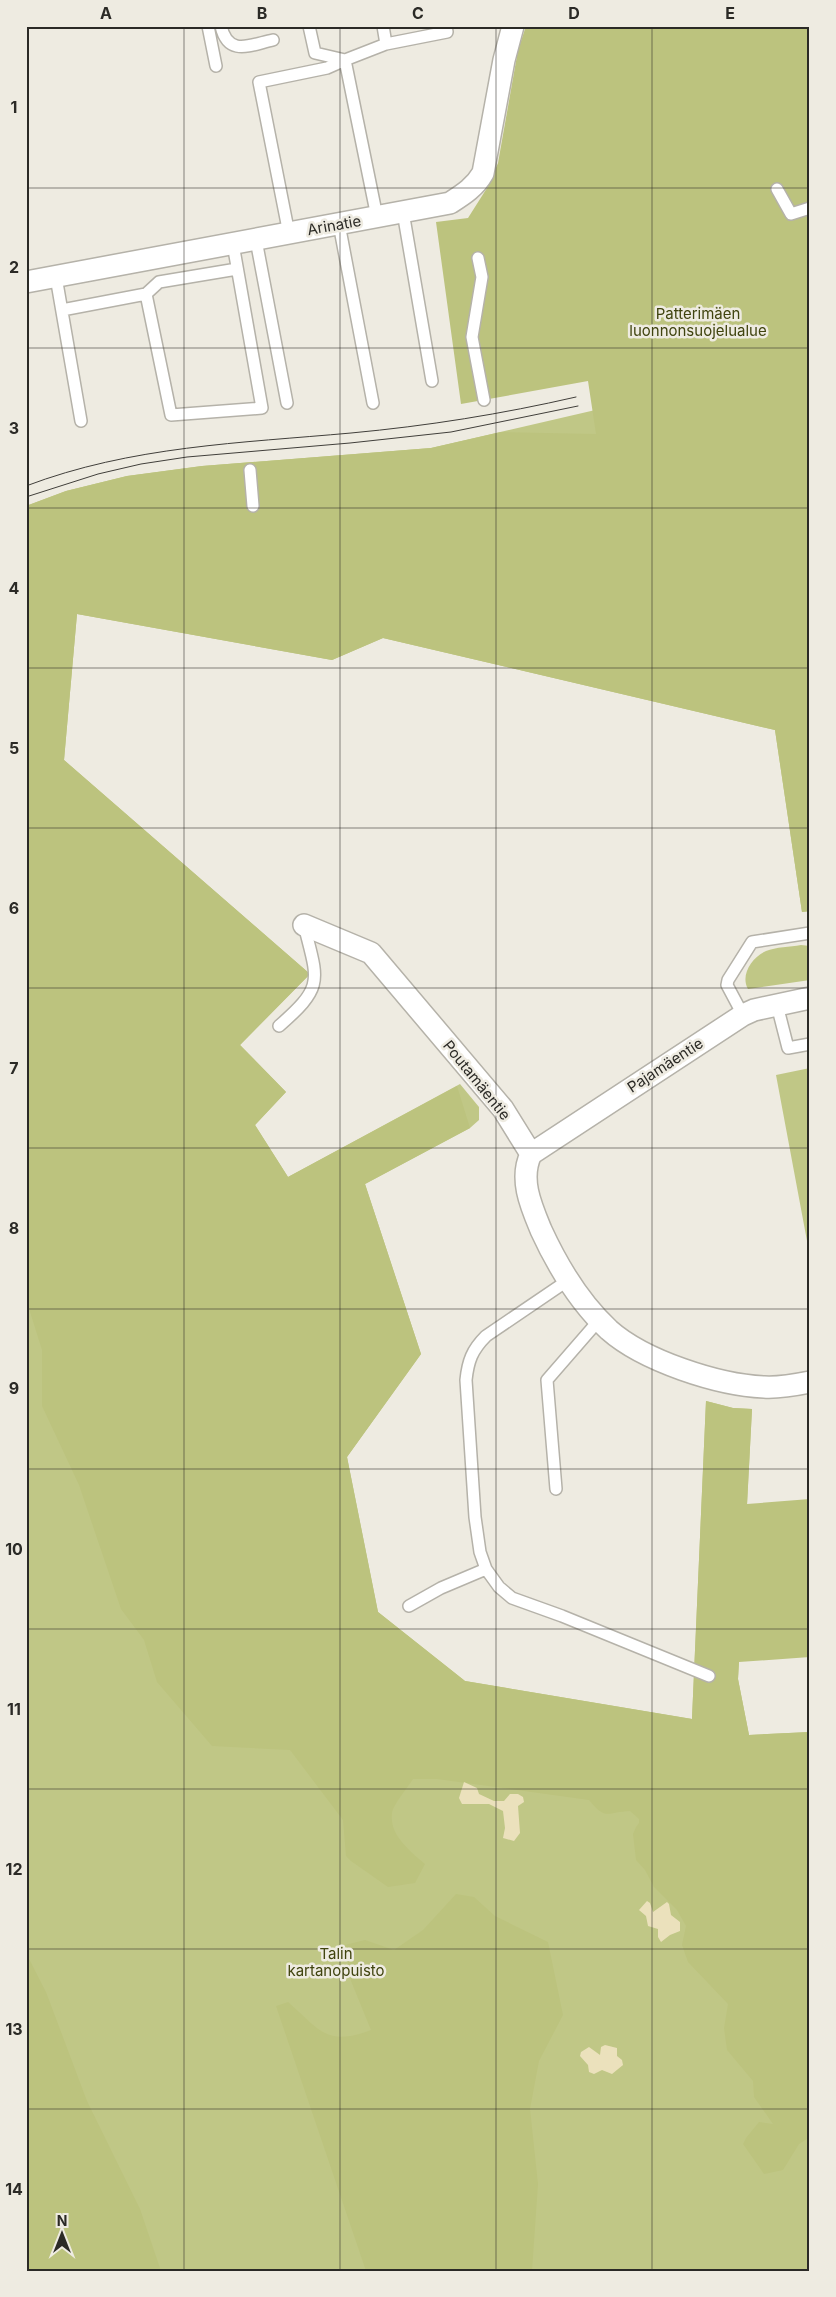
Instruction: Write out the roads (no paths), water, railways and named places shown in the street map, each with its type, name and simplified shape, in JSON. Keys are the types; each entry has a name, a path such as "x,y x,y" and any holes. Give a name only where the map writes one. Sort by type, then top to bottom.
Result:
{"street":[{"name":"Arinatie","path":"26,282 450,203 477,184 483,173 488,155 504,60 513,26"},
{"name":"Poutamäentie","path":"304,925 371,953 503,1108 531,1154"},
{"name":"Pajamäentie","path":"531,1154 742,1016 777,1005 810,998"},
{"path":"531,1154 525,1167 528,1192 535,1215 549,1248 567,1281 586,1305 619,1338 643,1352 704,1377 766,1387 810,1382"}],"lane":[{"path":"208,26 216,66"},
{"path":"222,26 224,38 231,45 240,47 273,40"},
{"path":"309,26 315,53 345,60"},
{"path":"383,26 386,44"},
{"path":"288,234 259,82 326,68 386,44 447,32 446,26"},
{"path":"345,60 377,217"},
{"path":"777,189 791,214 810,208"},
{"path":"403,212 432,380"},
{"path":"339,224 373,403"},
{"path":"256,240 287,403"},
{"path":"146,294 171,415 262,408 233,244"},
{"path":"478,258 482,277 472,337 484,400"},
{"path":"62,310 146,294 159,282 237,269"},
{"path":"56,277 81,421"},
{"path":"250,470 253,506"},
{"path":"279,1026 302,1006 313,989 315,968 304,925"},
{"path":"742,1016 728,985 748,946 757,941 810,933"},
{"path":"777,1005 788,1048 810,1044"},
{"path":"567,1281 486,1336 475,1347 468,1361 466,1380 475,1517 480,1552 486,1569 499,1587 512,1598 562,1616 709,1676"},
{"path":"556,1489 547,1380 600,1320"},
{"path":"409,1606 441,1588 486,1569"}],"tram line":[{"path":"26,486 106,462 146,454 187,448 408,427 492,414 576,397"},
{"path":"26,497 98,474 141,464 187,457 451,432 578,406"}],"park label":[{"name":"Patterimäen luonnonsuojelualue","path":"698,322"},
{"name":"Talin kartanopuisto","path":"336,1962"}]}
